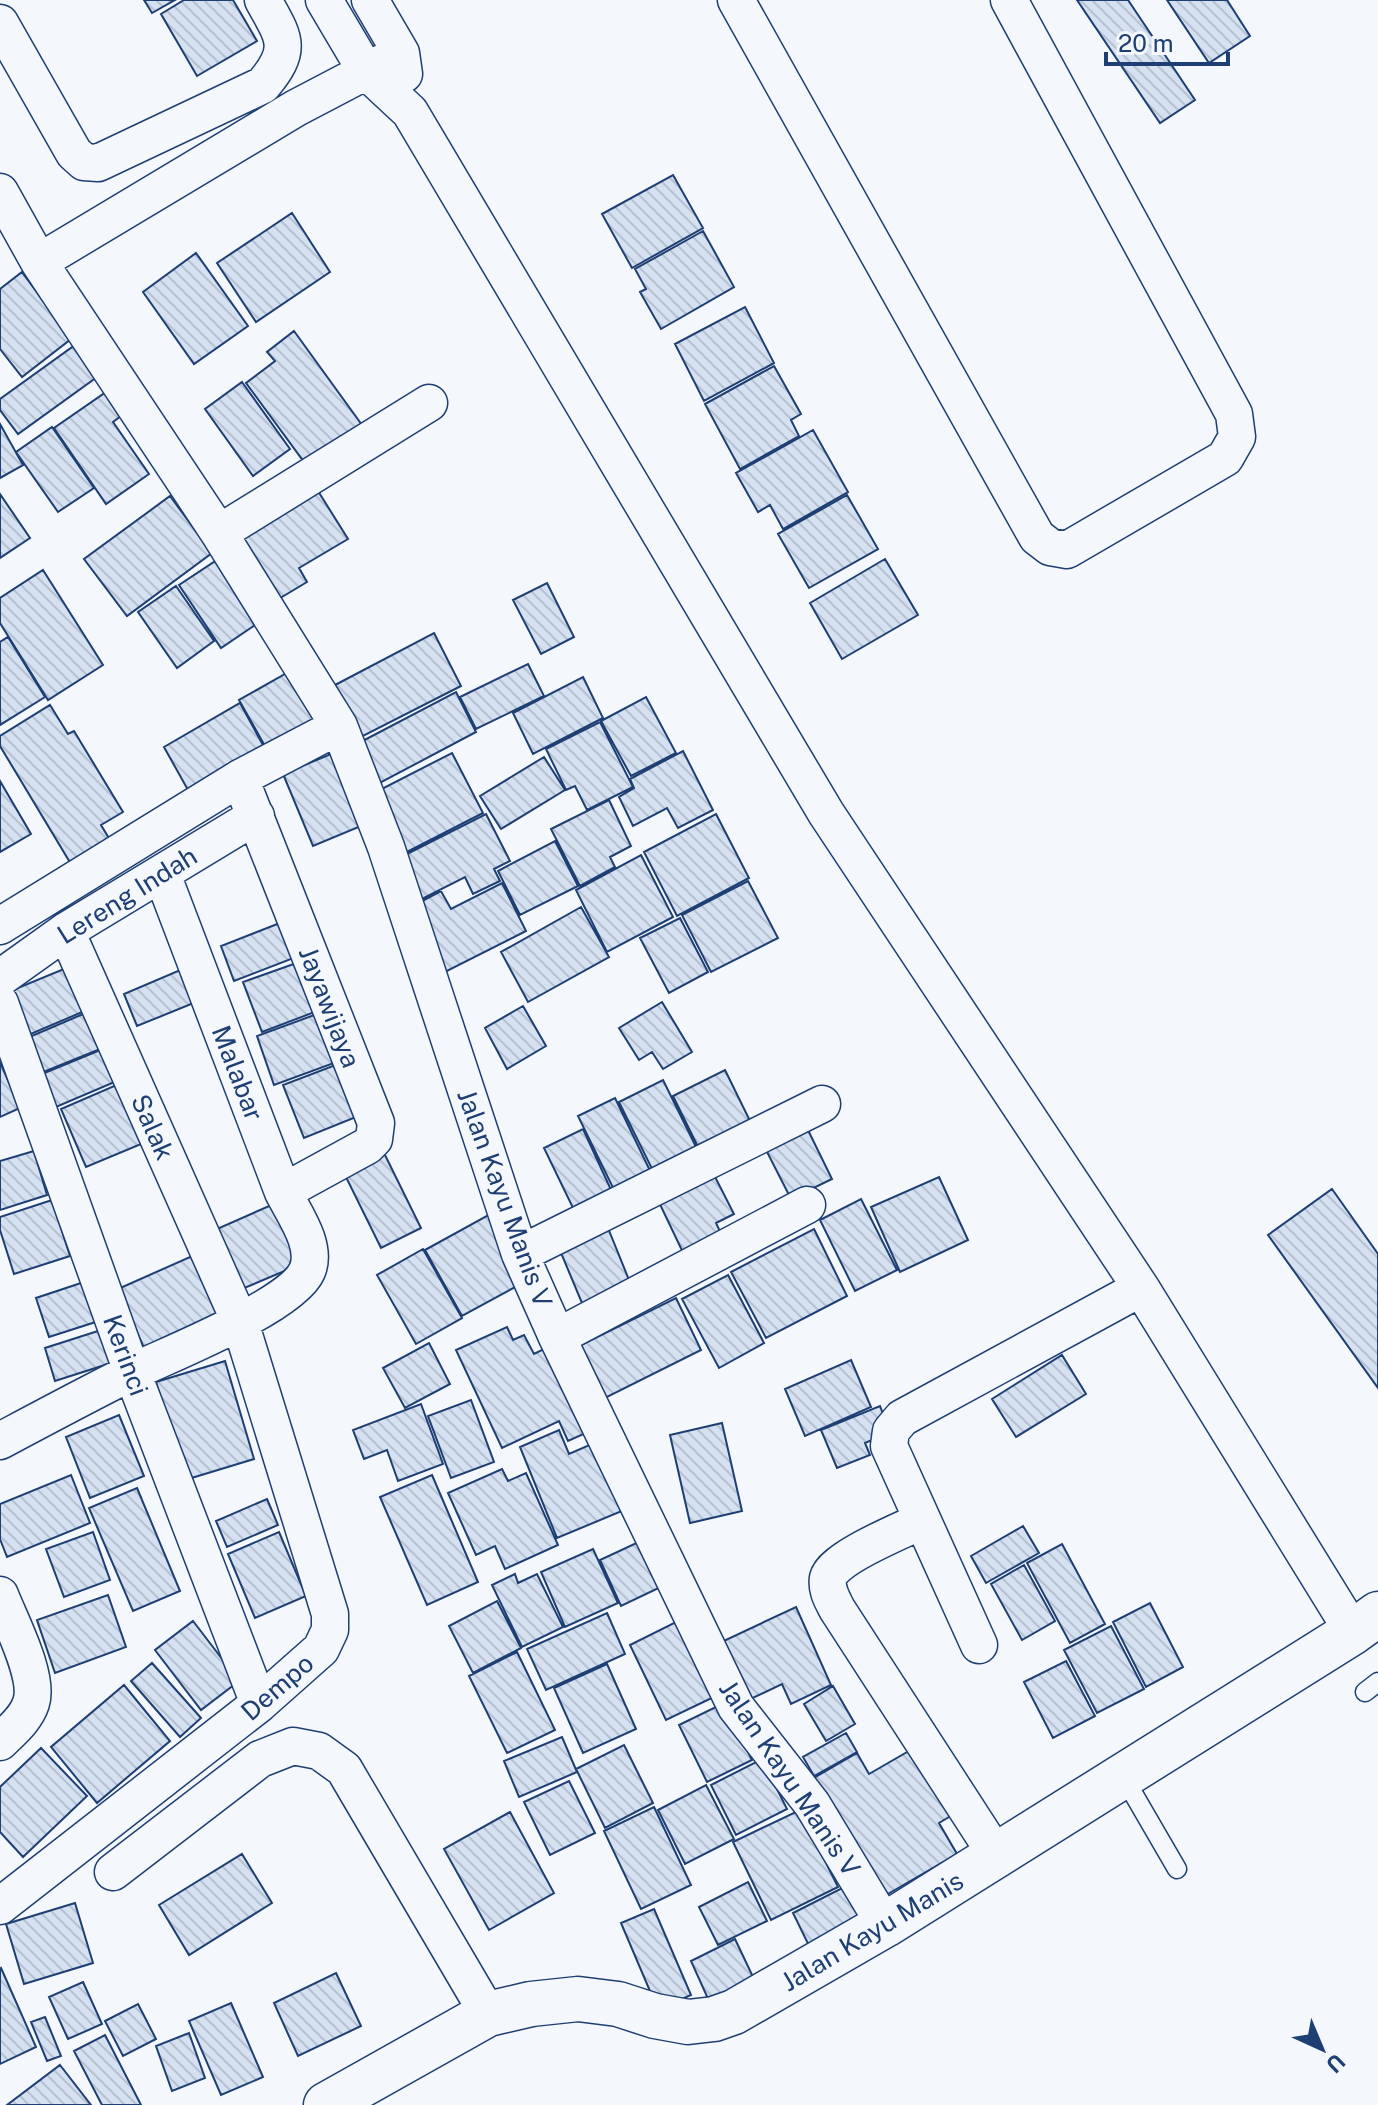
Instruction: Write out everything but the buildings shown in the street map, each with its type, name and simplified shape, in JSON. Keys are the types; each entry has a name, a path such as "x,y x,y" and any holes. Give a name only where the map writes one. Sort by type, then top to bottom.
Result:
{"street":[{"path":"0,23 74,153 84,162 98,163 263,85 284,53 281,33 263,0"},
{"path":"736,0 1037,537 1050,547 1067,550 1225,458 1237,437 1234,414 1009,0"},
{"path":"410,112 401,53 374,1 331,12 366,71 410,112 826,813 1365,1623"},
{"path":"39,262 296,108 401,53"},
{"name":"Jalan Kayu Manis V","path":"0,192 39,262 219,533 339,726 386,847 520,1254 557,1337 736,1707 812,1804 885,1925"},
{"path":"219,533 429,403"},
{"path":"0,926 240,778 339,726"},
{"name":"Jayawijaya","path":"240,778 376,1123 374,1139 367,1146 283,1192"},
{"name":"Lereng Indah","path":"0,978 66,931 256,816"},
{"name":"Malabar","path":"162,874 283,1192 308,1242 311,1257 307,1271 298,1284 240,1322"},
{"name":"Salak","path":"66,931 240,1322"},
{"name":"Kerinci","path":"0,1003 132,1372 259,1704"},
{"path":"520,1254 822,1104"},
{"path":"557,1337 807,1205"},
{"path":"979,1645 889,1446 891,1431 902,1418 1141,1288"},
{"path":"0,1441 132,1372 240,1322"},
{"name":"Dempo","path":"0,1906 259,1704 321,1649 330,1630 330,1614 240,1322"},
{"path":"921,1521 839,1563 829,1575 828,1591 997,1856"},
{"path":"0,1595 32,1685 32,1701 24,1716 0,1742"},
{"name":"Jalan Kayu Manis","path":"326,2105 488,2014 531,2004 578,1999 618,2004 655,2016 688,2022 714,2019 734,2012 997,1856 1365,1623"},
{"path":"113,1872 260,1759 293,1746 319,1751 344,1769 488,2014"}],"lane":[{"path":"1123,1776 1177,1869"}]}
